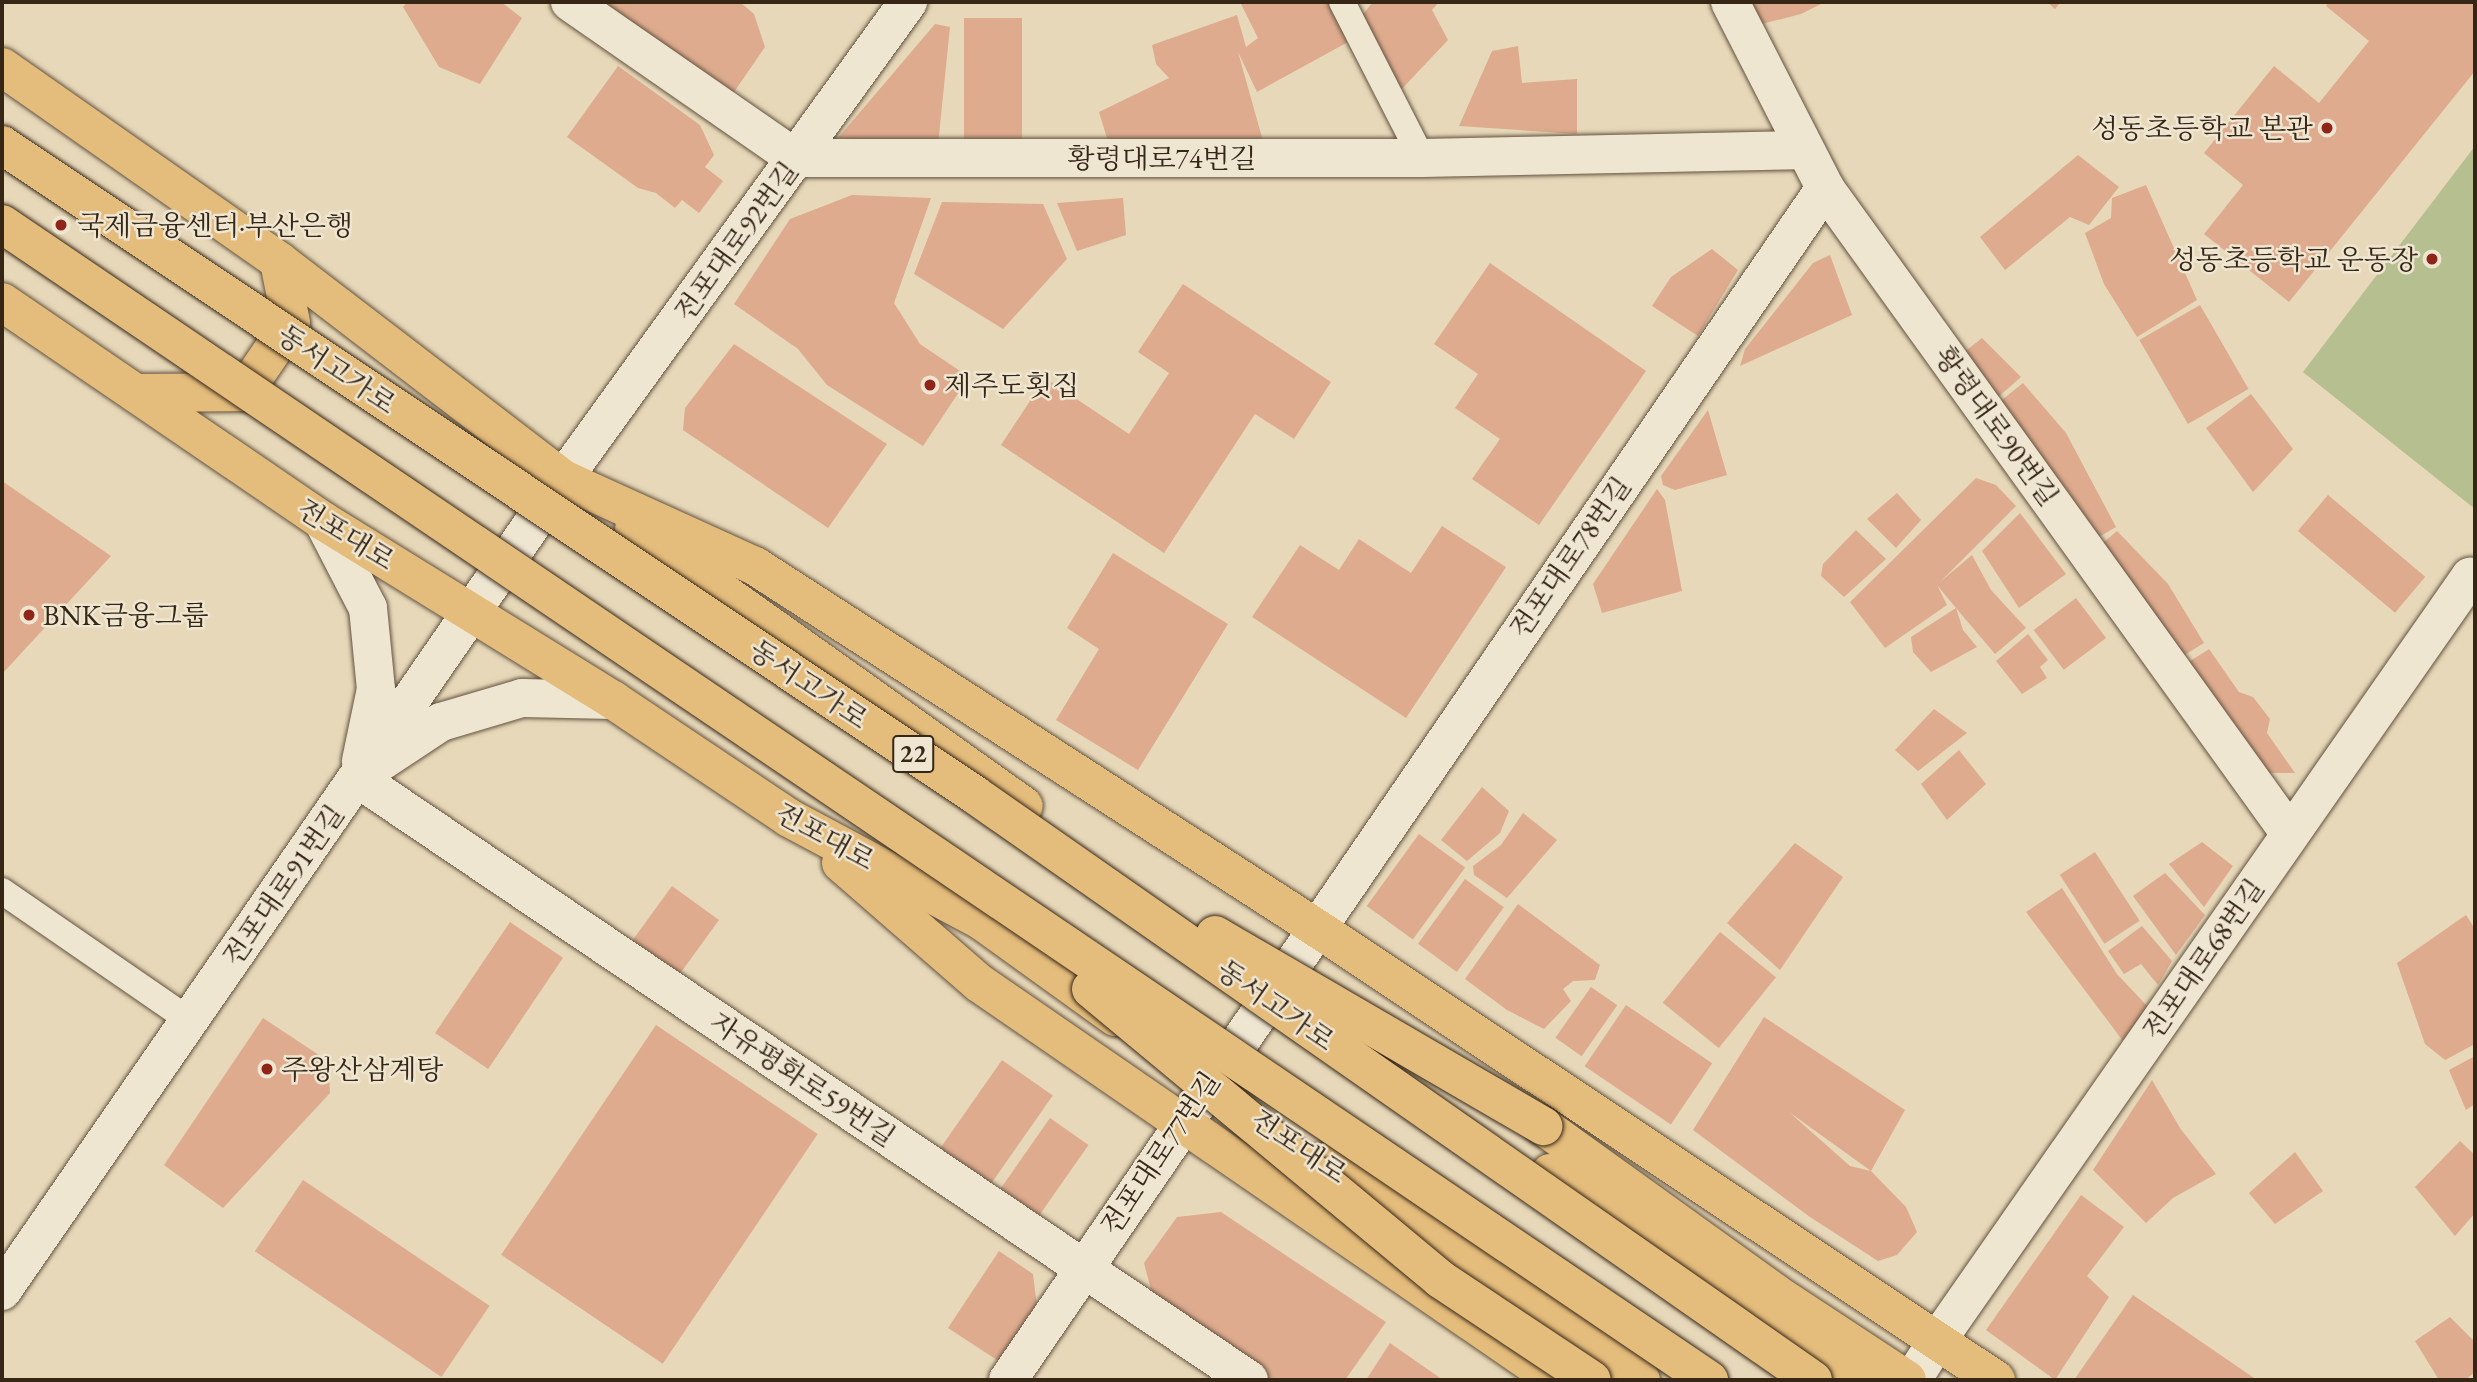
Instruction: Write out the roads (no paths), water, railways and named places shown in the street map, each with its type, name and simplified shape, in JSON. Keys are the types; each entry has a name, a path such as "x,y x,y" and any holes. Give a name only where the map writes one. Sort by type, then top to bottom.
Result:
{"main road":[{"path":"2,67 279,261 563,480 1275,985 1851,1380"},
{"name":"동서고가로","path":"2,145 975,795 1813,1380"},
{"path":"2,224 928,854 1709,1380"},
{"path":"136,393 244,392 291,323 279,261"},
{"name":"전포대로","path":"2,302 323,521 613,700 789,818 982,921 1207,1084 1641,1380"},
{"path":"563,480 755,566 1315,927 1996,1380"},
{"path":"975,795 1542,1126 1774,1293 1909,1380"},
{"path":"789,818 979,983 1180,1124 1556,1380"},
{"path":"928,854 1440,1279 1592,1380"}],"street":[{"path":"570,2 795,158"},
{"name":"전포대로92번길","path":"563,480 908,2"},
{"name":"황령대로90번길","path":"1730,2 1825,188 2290,834"},
{"name":"황령대로74번길","path":"795,158 1422,158 1804,150"},
{"name":"전포대로78번길","path":"1315,927 1825,188"},
{"name":"전포대로91번길","path":"2,1292 563,480"},
{"path":"323,521 368,608 376,689 357,778"},
{"name":"전포대로68번길","path":"1909,1380 2290,834 2472,581"},
{"path":"357,778 441,722 522,698 613,700"},
{"name":"자유평화로59번길","path":"357,778 1249,1380"},
{"name":"전포대로77번길","path":"1008,1380 1315,927"}],"lane":[{"path":"1342,2 1422,158"},
{"path":"2,891 189,1020"}],"place":[{"name":"성동초등학교 본관","path":"2327,128"},
{"name":"국제금융센터·부산은행","path":"61,225"},
{"name":"성동초등학교 운동장","path":"2432,259"},
{"name":"제주도횟집","path":"930,385"},
{"name":"BNK금융그룹","path":"29,615"},
{"name":"주왕산삼계탕","path":"267,1069"}]}
